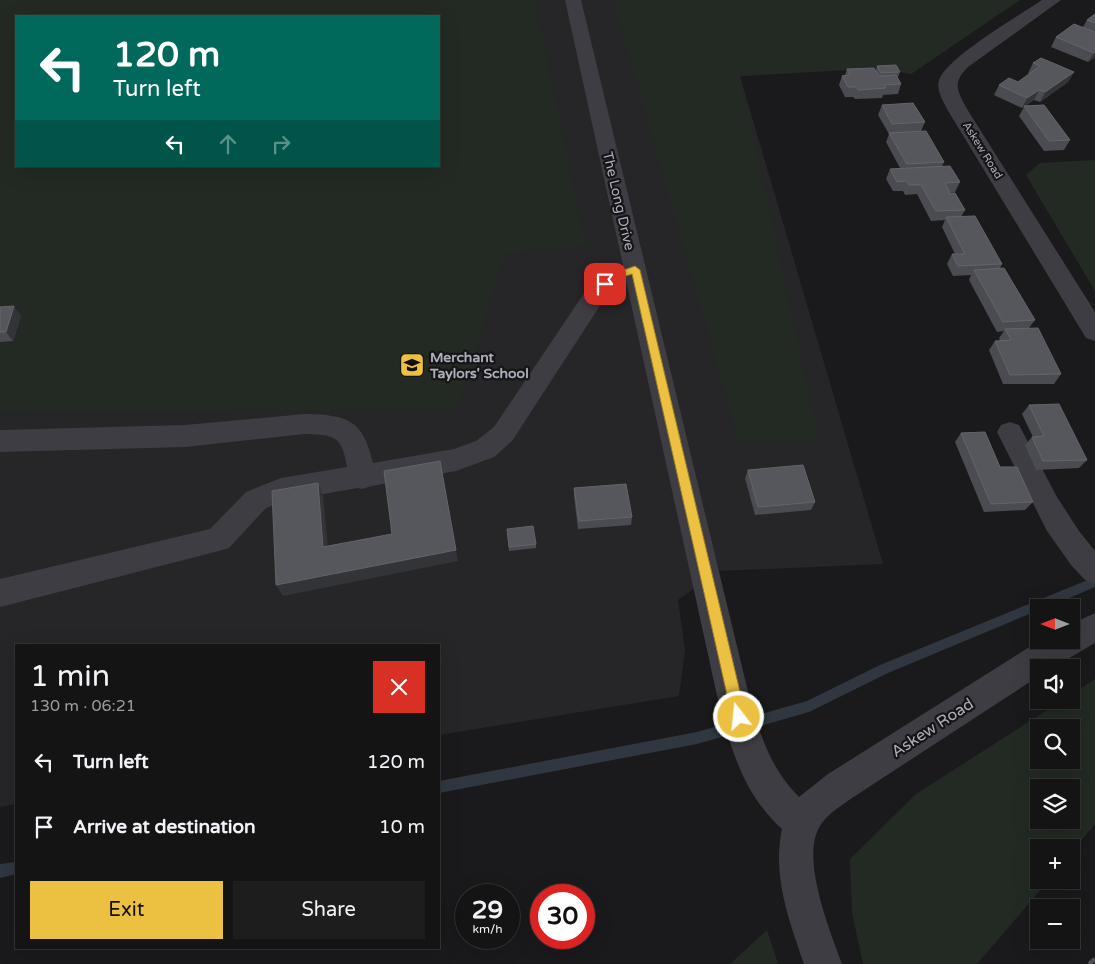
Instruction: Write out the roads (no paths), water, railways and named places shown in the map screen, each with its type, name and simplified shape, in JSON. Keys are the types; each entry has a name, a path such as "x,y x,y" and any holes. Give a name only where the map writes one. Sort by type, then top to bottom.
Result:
{"street":[{"name":"The Long Drive","path":"573,0 734,700 749,751 763,782 784,808 802,824"},
{"name":"Askew Road","path":"1052,0 962,63 951,73 947,86 957,108 1095,332"},
{"path":"0,593 219,539 256,500 281,490 362,478 456,460 484,449 503,434 596,292 613,277 635,270"},
{"path":"0,441 185,436 323,424 337,426 346,432 356,443 362,478"},
{"path":"1010,432 1053,519 1068,542 1095,572"},
{"name":"Askew Road","path":"1080,635 1095,627"},
{"name":"Askew Road","path":"802,824 808,812 840,786 1054,649"},
{"path":"802,824 796,862 798,885 823,964"}],"waterway":[{"path":"440,787 697,738 809,706 884,669 1095,582"},
{"path":"0,871 15,868"}],"railway":[{"path":"1089,964 1095,959"}],"place":[{"name":"Merchant Taylors' School","path":"412,365"}]}
